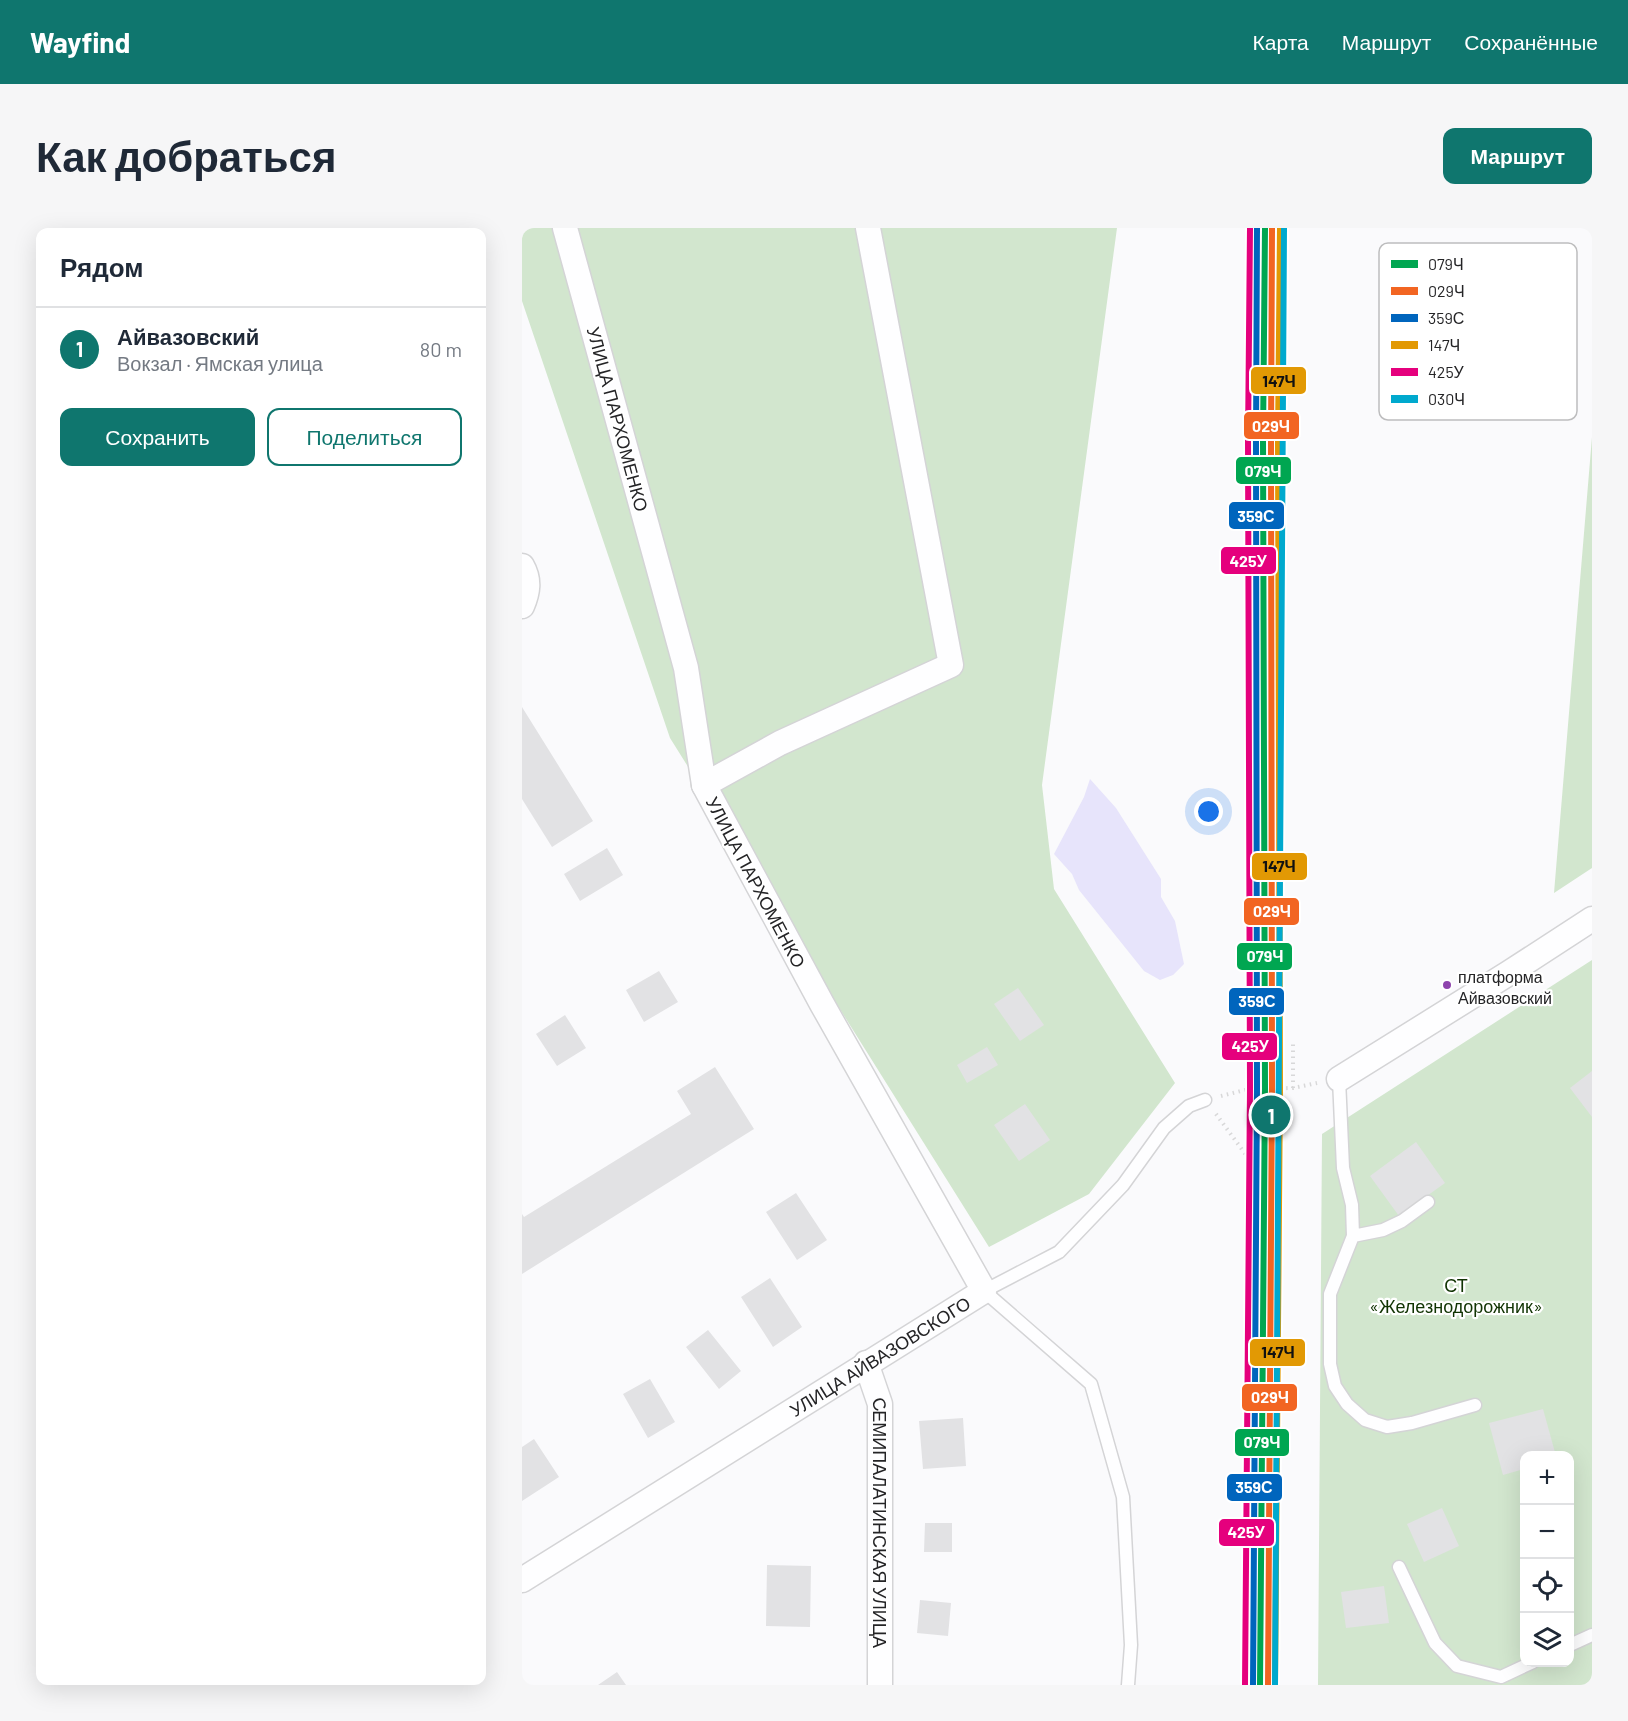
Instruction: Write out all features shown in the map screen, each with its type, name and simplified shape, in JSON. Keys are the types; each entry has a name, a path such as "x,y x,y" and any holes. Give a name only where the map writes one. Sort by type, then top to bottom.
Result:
{"street":[{"name":"УЛИЦА ПАРХОМЕНКО","path":"565,228 686,668 704,785 822,1004 984,1291"},
{"path":"704,785 780,742 951,664 868,228"},
{"path":"522,566 525,570 528,591 522,606"},
{"path":"1338,1078 1592,919"},
{"name":"УЛИЦА АЙВАЗОВСКОГО","path":"522,1580 984,1291"},
{"name":"СЕМИПАЛАТИНСКАЯ УЛИЦА","path":"866,1363 880,1404 880,1685"}],"lane":[{"path":"1338,1078 1343,1168 1352,1205 1353,1236 1330,1294 1330,1364 1335,1386 1347,1404 1365,1420 1388,1426 1412,1423 1474,1405"},
{"name":"УЛИЦА АЙВАЗОВСКОГО","path":"984,1291 1059,1252 1123,1185 1164,1128 1189,1106 1205,1100"},
{"path":"1353,1236 1383,1230 1402,1221 1428,1202"},
{"path":"984,1291 1091,1384 1123,1497 1131,1645 1128,1685"},
{"path":"1399,1567 1435,1643 1457,1666 1501,1677 1522,1667"},
{"path":"1574,1643 1592,1635"}],"path":[{"path":"1250,1159 1205,1100 1250,1089 1293,1089 1293,1043"}],"green space":[{"path":"522,228 1117,228 1042,785 1054,889 1175,1083 1089,1194 989,1247 670,738 522,301"},
{"path":"1592,437 1592,868 1554,893"},
{"name":"СТ «Железнодорожник»","path":"1592,960 1592,1685 1318,1685 1322,1134"}],"shaded area":[{"path":"1090,779 1116,808 1161,879 1161,897 1175,921 1184,964 1173,975 1160,980 1144,971 1079,890 1072,874 1054,854 1084,797"}],"building":[{"path":"522,707 593,821 552,847 522,799"},
{"path":"607,848 623,875 580,901 564,874"},
{"path":"659,971 678,1002 644,1022 626,990"},
{"path":"1018,988 1044,1025 1020,1041 994,1004"},
{"path":"565,1015 586,1048 557,1066 536,1034"},
{"path":"987,1047 998,1065 967,1083 957,1065"},
{"path":"715,1067 754,1129 522,1274 522,1214 524,1217 691,1114 677,1091"},
{"path":"1592,1071 1592,1117 1570,1088"},
{"path":"1025,1104 1050,1140 1019,1161 994,1125"},
{"path":"1416,1142 1445,1183 1399,1216 1370,1176"},
{"path":"796,1193 827,1240 797,1260 766,1212"},
{"path":"770,1278 802,1327 773,1347 741,1297"},
{"path":"708,1330 741,1371 719,1389 686,1347"},
{"path":"650,1379 675,1422 648,1438 623,1394"},
{"path":"1543,1409 1555,1451 1520,1451 1520,1470 1503,1475 1489,1423"},
{"path":"963,1418 966,1466 923,1469 919,1421"},
{"path":"534,1439 559,1477 522,1501 522,1447"},
{"path":"1442,1508 1459,1546 1424,1562 1407,1524"},
{"path":"925,1523 952,1523 952,1552 924,1552"},
{"path":"767,1565 811,1566 810,1627 766,1626"},
{"path":"1384,1586 1389,1623 1346,1628 1341,1592"},
{"path":"920,1600 951,1603 948,1636 917,1633"},
{"path":"617,1672 626,1685 598,1685"}],"transit line":[{"name":"425У","path":"1245,1685 1250,1088 1248,441 1250,228"},
{"name":"359С","path":"1253,1685 1257,1088 1257,228"},
{"name":"079Ч","path":"1260,1685 1265,1088 1263,441 1265,228"},
{"name":"029Ч","path":"1268,1685 1272,1088 1272,228"},
{"name":"147Ч","path":"1275,1685 1280,1088 1278,441 1280,228"},
{"name":"030Ч","path":"1275,1685 1284,228"}],"place":[{"name":"платформа Айвазовский","path":"1447,985"},
{"name":"Айвазовский","path":"1271,1115"}]}
